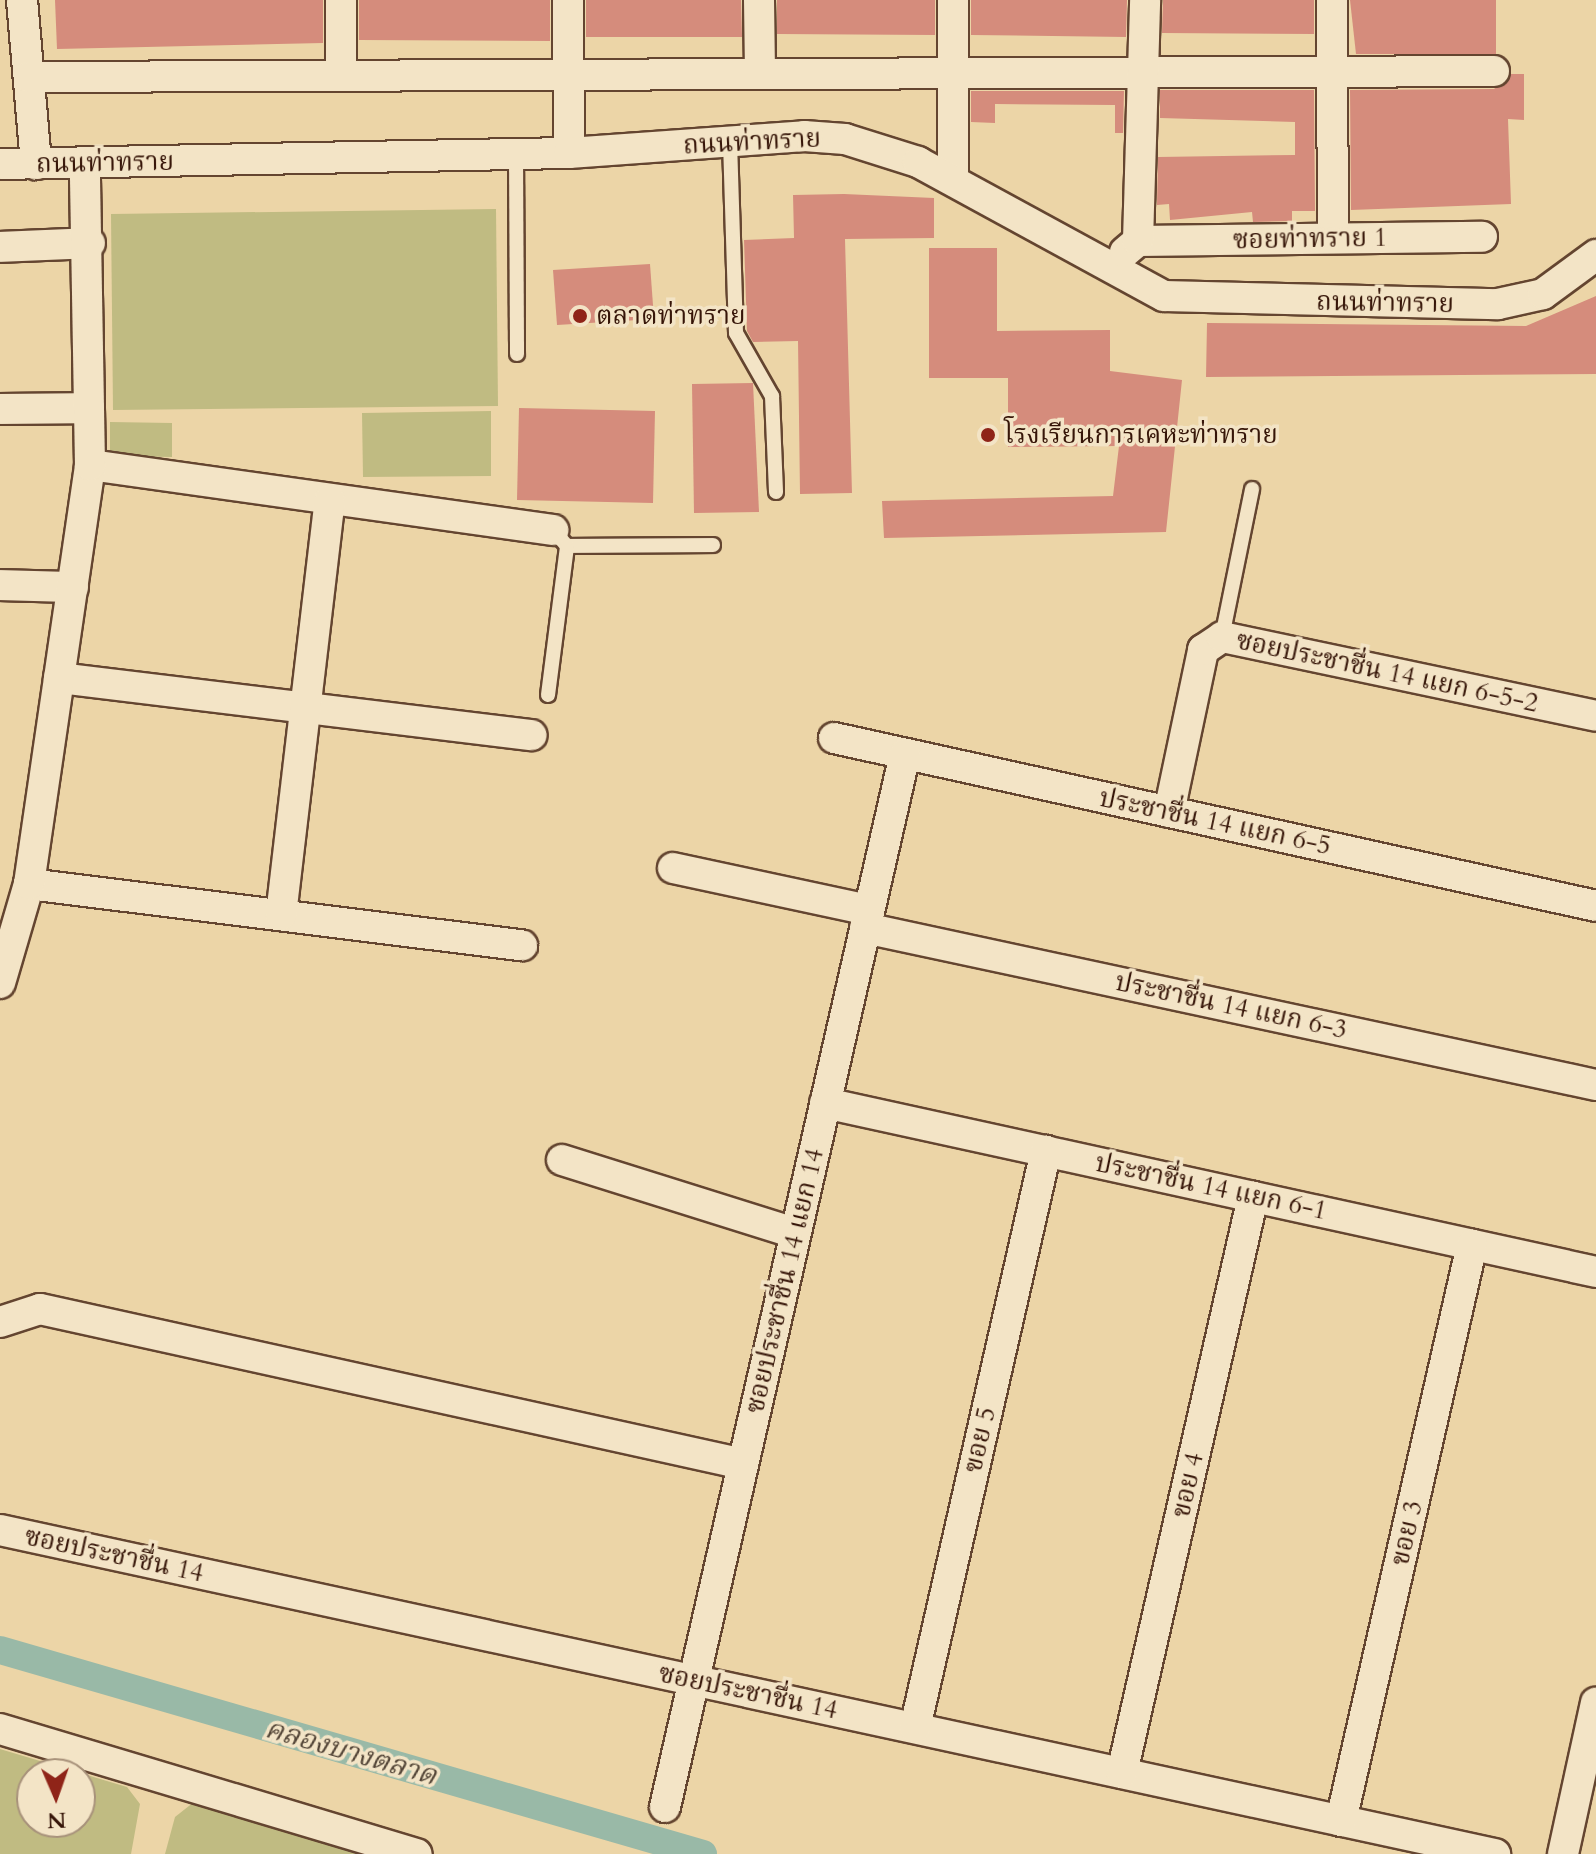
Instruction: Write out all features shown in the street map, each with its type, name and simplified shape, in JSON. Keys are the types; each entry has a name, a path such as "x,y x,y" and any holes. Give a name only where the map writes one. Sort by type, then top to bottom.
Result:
{"street":[{"path":"22,0 36,164"},
{"path":"341,0 341,70"},
{"path":"568,0 569,153"},
{"path":"759,0 760,70"},
{"path":"953,0 953,178"},
{"path":"1106,268 1138,241 1145,0"},
{"path":"1332,0 1333,238"},
{"path":"29,77 341,70 1144,68 1494,71"},
{"name":"ถนนท่าทราย","path":"0,164 569,153 730,142 845,139 953,178 1106,268 1153,292 1199,300 1498,304 1543,294 1596,255"},
{"path":"0,983 29,884 90,465 90,243 85,164"},
{"name":"ซอยท่าทราย 1","path":"1138,241 1482,237"},
{"path":"0,247 90,243"},
{"path":"0,409 89,408"},
{"path":"90,465 560,538"},
{"path":"281,915 303,707 330,500"},
{"path":"0,585 73,587"},
{"name":"ซอยประชาชื่น 14 แยก 6-5-2","path":"1169,812 1203,650 1222,637 1596,716"},
{"path":"59,678 532,735"},
{"name":"ประชาชื่น 14 แยก 6-5","path":"834,738 1596,906"},
{"name":"ซอยประชาชื่น 14 แยก 14","path":"665,1807 905,754"},
{"name":"ประชาชื่น 14 แยก 6-3","path":"673,868 867,919 1596,1085"},
{"path":"29,884 522,945"},
{"name":"ประชาชื่น 14 แยก 6-1","path":"825,1103 1596,1272"},
{"name":"ฃอย 5","path":"915,1728 1046,1151"},
{"path":"562,1160 795,1233"},
{"name":"ขอย 4","path":"1122,1773 1253,1197"},
{"name":"ขอย 3","path":"1341,1821 1472,1245"},
{"path":"0,1322 40,1309 743,1464"},
{"name":"ซอยประชาชื่น 14","path":"0,1530 1495,1854"},
{"path":"1563,1854 1596,1703"},
{"path":"0,1729 417,1854"}],"lane":[{"path":"730,142 736,333 772,396 776,492"},
{"path":"516,154 517,354"},
{"path":"1222,637 1252,489"},
{"path":"548,695 560,538 713,545"}],"shaded area":[{"path":"496,209 498,406 113,410 111,214"},
{"path":"491,411 491,476 363,477 362,413"},
{"path":"110,422 172,423 172,457 110,456"},
{"path":"0,1749 30,1758 16,1758 16,1838 96,1838 96,1778 127,1787 140,1804 131,1854 0,1854"},
{"path":"199,1798 376,1854 165,1854 175,1817"}],"building":[{"path":"55,0 323,0 323,43 57,49"},
{"path":"359,0 550,0 550,41 359,40"},
{"path":"586,0 741,0 742,37 586,37"},
{"path":"777,0 935,0 935,35 777,34"},
{"path":"971,0 1127,0 1126,37 971,35"},
{"path":"1163,0 1314,0 1314,34 1162,33"},
{"path":"1350,0 1496,0 1496,54 1356,54"},
{"path":"1511,74 1524,74 1524,120 1508,119 1511,204 1351,210 1350,90 1494,89"},
{"path":"1160,90 1314,90 1315,211 1292,211 1292,221 1253,222 1252,212 1170,220 1169,204 1157,205 1158,157 1295,155 1295,122 1160,118"},
{"path":"971,91 1124,91 1123,133 1115,133 1115,105 995,104 995,123 971,122"},
{"path":"793,195 934,198 934,238 845,239 852,493 800,494 798,341 753,342 747,331 744,240 794,238"},
{"path":"929,248 997,248 997,331 1110,330 1110,371 1182,380 1166,532 884,538 882,501 1113,496 1119,446 1008,447 1008,378 929,378"},
{"path":"650,264 654,319 557,325 553,270"},
{"path":"1596,296 1596,374 1206,377 1207,323 1526,326"},
{"path":"753,383 759,512 694,513 692,384"},
{"path":"519,408 655,411 653,503 517,500"}],"waterway":[{"name":"คลองบางตลาด","path":"0,1650 703,1854"}],"place":[{"name":"ตลาดท่าทราย","path":"580,316"},
{"name":"โรงเรียนการเคหะท่าทราย","path":"988,435"}]}
